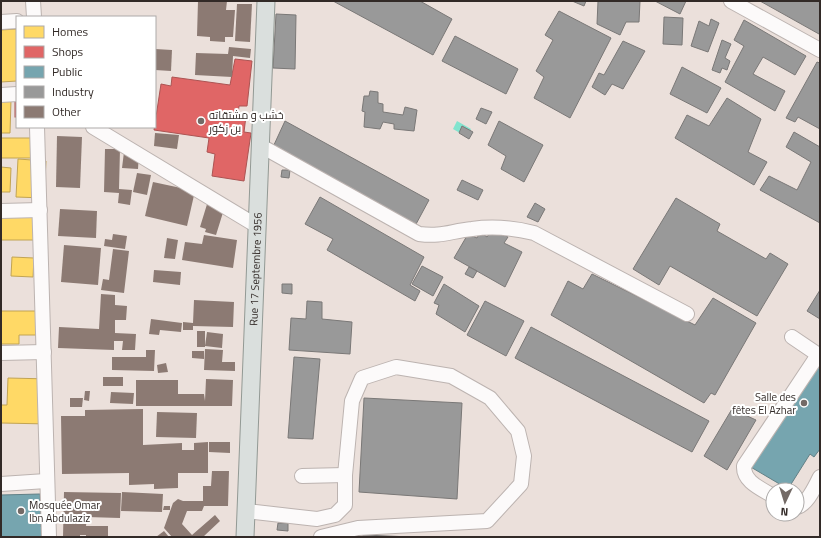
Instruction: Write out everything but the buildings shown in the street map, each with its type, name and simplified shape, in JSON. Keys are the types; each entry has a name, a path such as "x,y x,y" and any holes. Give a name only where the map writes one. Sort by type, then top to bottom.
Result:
{"main road":[{"name":"Rue 17 Septembre 1956","path":"245,537 266,1"}],"street":[{"path":"33,1 34,16"},
{"path":"731,1 820,50"},
{"path":"1,22 16,20"},
{"path":"1,95 16,94"},
{"path":"37,128 44,352 46,481 49,537"},
{"path":"95,128 257,226"},
{"path":"261,146 419,234 436,236 472,229 513,228 534,233 687,314"},
{"path":"1,211 40,210"},
{"path":"765,491 749,481 743,473 744,466 819,356 792,337"},
{"path":"1,353 44,352"},
{"path":"246,512 318,519 335,515 345,505 345,475 352,401 362,378 396,367 451,376 490,398 518,431 524,456 522,484 487,521 358,528 321,537"},
{"path":"302,476 345,475"},
{"path":"805,502 820,477"},
{"path":"1,484 46,481"},
{"path":"316,537 318,519"}],"shaded area":[{"path":"457,121 471,129 467,137 453,129"}],"place":[{"name":"خشب و مشتقاته بن زكور","path":"201,121"},
{"name":"Salle des fêtes El Azhar","path":"804,403"},
{"name":"Mosquée Omar Ibn Abdulaziz","path":"21,511"}]}
